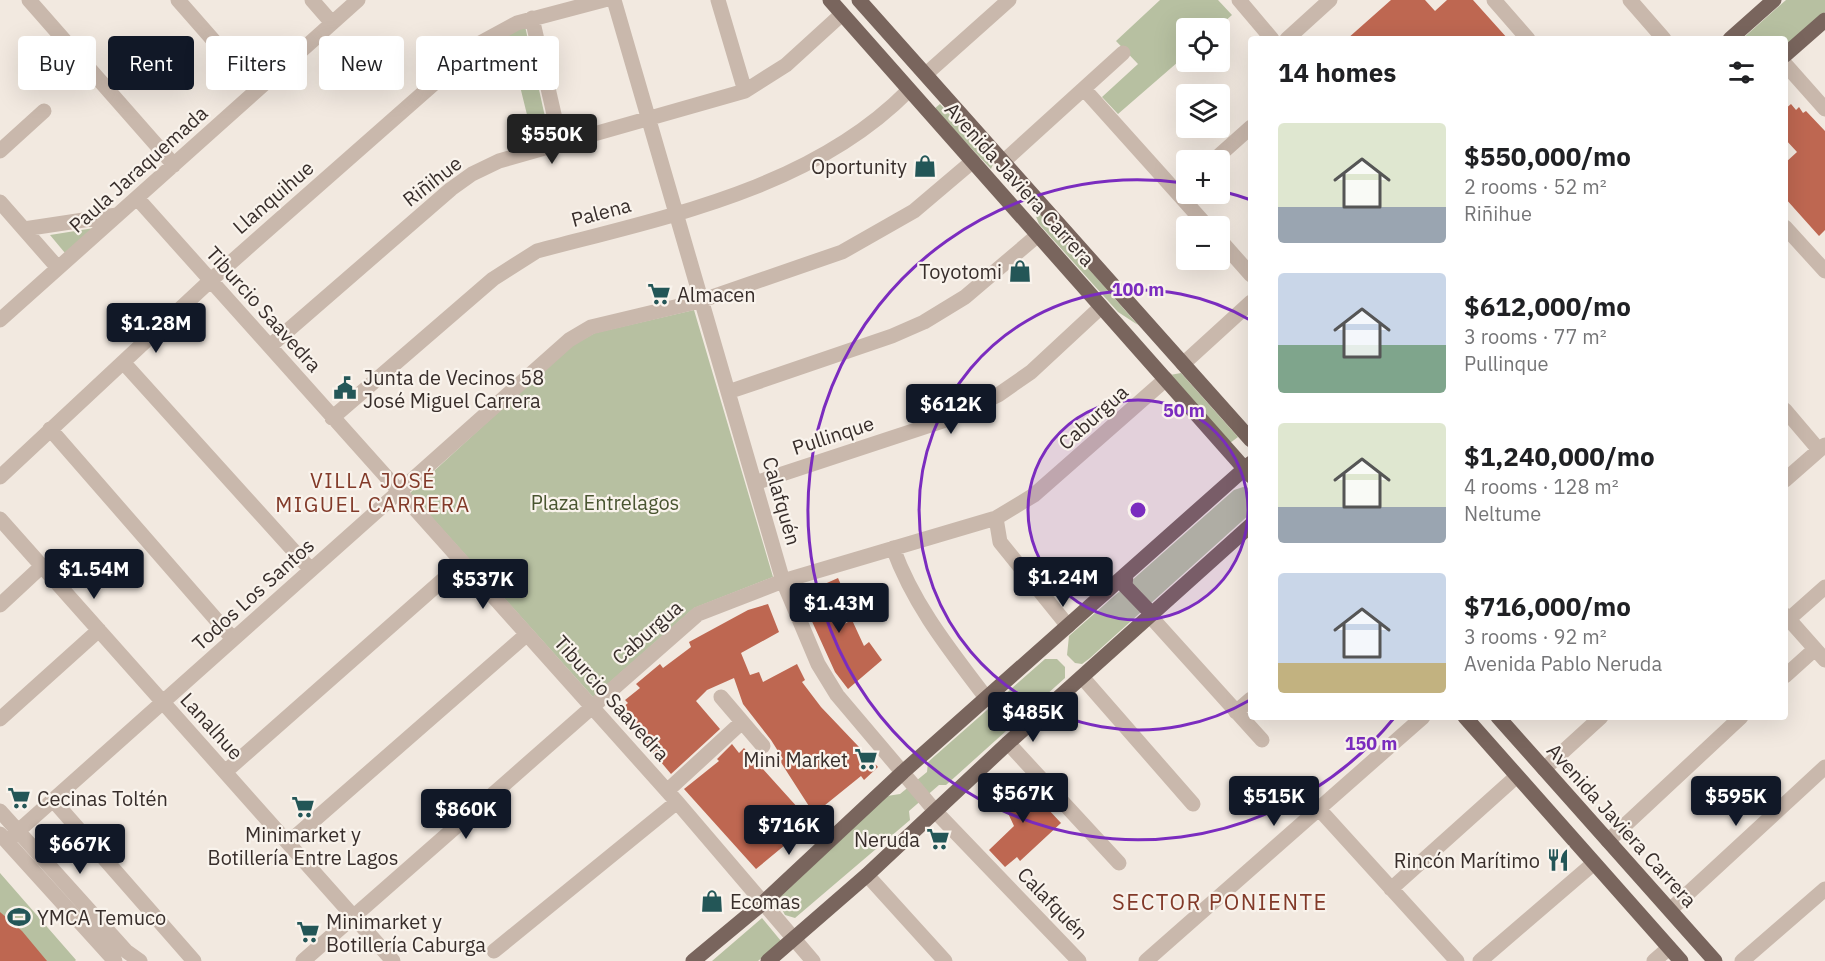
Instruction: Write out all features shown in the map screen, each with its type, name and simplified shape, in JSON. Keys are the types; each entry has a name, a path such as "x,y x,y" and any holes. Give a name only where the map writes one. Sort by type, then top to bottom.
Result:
{"main road":[{"name":"Avenida Javiera Carrera","path":"830,0 908,91 1248,468"},
{"name":"Avenida Javiera Carrera","path":"859,0 1248,437"},
{"path":"1733,36 1774,0"},
{"path":"1788,52 1825,20"},
{"path":"894,75 926,74"},
{"path":"995,187 1003,162"},
{"path":"1161,374 1183,364"},
{"path":"693,961 764,902 903,772 1126,574 1248,470"},
{"path":"768,961 867,875 1008,743 1248,528"},
{"path":"1126,574 1125,586 1151,615"},
{"path":"1468,720 1681,961"},
{"name":"Avenida Javiera Carrera","path":"1501,720 1711,957"},
{"path":"1594,825 1599,845 1594,863"},
{"path":"1669,948 1695,947 1711,957"}],"street":[{"path":"29,0 174,165"},
{"path":"178,0 210,36"},
{"path":"312,0 332,23"},
{"name":"Paula Jaraquemada","path":"307,45 357,0"},
{"name":"Llanquihue","path":"0,477 211,280 480,43 503,29 532,18 604,0"},
{"name":"Calafquén","path":"614,0 783,581 818,664 837,695 936,812 1079,961"},
{"path":"718,0 745,91"},
{"path":"926,74 1009,0"},
{"path":"1239,0 1269,36"},
{"path":"1290,36 1330,0"},
{"path":"1494,0 1525,36"},
{"path":"1630,0 1661,36"},
{"name":"Riñihue","path":"270,346 461,182 499,161 745,91 795,58 842,14"},
{"path":"532,18 561,145"},
{"path":"1003,162 1124,53"},
{"path":"1788,67 1825,109"},
{"path":"1084,89 1176,183"},
{"name":"Paula Jaraquemada","path":"0,320 257,90"},
{"name":"Palena","path":"332,418 493,279 518,261 537,251 677,214 809,164 867,128 908,91"},
{"path":"0,151 44,111"},
{"path":"1225,150 1248,130"},
{"name":"Todos Los Santos","path":"8,835 53,800 569,340 591,327 700,301 842,252 914,211 973,161"},
{"name":"Tiburcio Saavedra","path":"137,198 672,797 813,961"},
{"path":"0,202 58,268"},
{"path":"24,229 117,215"},
{"path":"1788,229 1825,271"},
{"path":"728,392 892,336 924,322 965,297 1038,235"},
{"path":"1230,251 1248,272"},
{"path":"1183,364 1248,306"},
{"name":"Pullinque","path":"755,483 945,420 998,395 1030,372 1101,307"},
{"path":"123,362 311,570"},
{"name":"Caburgua","path":"303,961 698,615 783,581 996,518 1034,495 1161,374"},
{"path":"1788,413 1822,447 1788,477"},
{"path":"50,429 233,639"},
{"path":"996,518 1000,542 1068,626"},
{"name":"Lanalhue","path":"0,519 393,961"},
{"path":"893,548 905,582 918,604 987,699"},
{"path":"225,772 462,563"},
{"path":"0,604 42,566"},
{"path":"1788,616 1825,587"},
{"path":"1151,615 1262,740"},
{"path":"1788,618 1820,654 1788,674"},
{"path":"0,719 99,630"},
{"path":"288,843 526,634"},
{"path":"1082,677 1193,804"},
{"path":"721,696 763,746"},
{"path":"1236,712 1248,702"},
{"path":"1146,961 1420,720"},
{"path":"1544,769 1598,720"},
{"path":"1608,841 1738,720"},
{"path":"494,951 672,797 742,722"},
{"path":"1008,743 1119,863"},
{"path":"1670,910 1825,767"},
{"path":"1391,889 1517,776"},
{"path":"53,800 194,961"},
{"path":"1319,809 1457,961"},
{"path":"0,811 8,835 115,961"},
{"path":"8,835 126,951 140,961"},
{"path":"1480,961 1594,863"},
{"path":"867,875 945,961"},
{"path":"1742,961 1825,889"},
{"path":"1654,961 1669,948"}],"green space":[{"path":"1160,0 1218,0 1232,15 1229,18 1176,18 1176,64 1118,114 1102,97 1138,64 1116,41"},
{"path":"1786,0 1825,0 1825,12 1788,44 1788,36 1745,36"},
{"path":"525,26 527,36 496,36 500,32"},
{"path":"521,90 539,90 549,135 533,139"},
{"path":"940,104 994,162 991,169 934,109"},
{"path":"1030,202 1138,325 1118,312 1039,224"},
{"path":"94,228 65,253 50,235"},
{"name":"Plaza Entrelagos","path":"694,310 773,577 694,608 593,697 410,493 569,347 595,333"},
{"path":"1181,373 1238,437 1230,443 1170,375"},
{"path":"1248,488 1248,516 1090,658 1082,664 1075,663 1067,655 1069,636 1234,490"},
{"path":"1045,659 1057,659 1065,667 1065,678 946,785 939,785 909,811 910,820 795,918 785,915 777,900 887,796 900,794 927,772 928,762"},
{"name":"YMCA Temuco","path":"0,873 76,960 75,961 0,961"},
{"path":"762,918 781,941 758,961 712,961"}],"building":[{"path":"1391,0 1425,0 1435,11 1447,0 1473,0 1505,36 1350,36"},
{"path":"1791,104 1796,110 1799,107 1803,113 1806,111 1825,131 1825,230 1819,236 1788,201 1788,160 1797,152 1788,142 1788,106"},
{"path":"838,578 846,596 835,601 844,624 852,620 864,646 869,642 882,660 848,689 835,672 800,595"},
{"path":"768,604 779,632 741,653 750,675 759,672 763,682 797,664 805,680 802,682 821,707 878,767 864,780 861,776 814,814 780,761 783,759 771,740 743,704 734,678 707,690 696,701 720,729 671,774 618,711 628,703 625,700 640,688 636,684 660,664 663,668 691,647 689,642 748,610"},
{"path":"732,744 739,753 744,748 808,819 802,824 808,831 788,848 785,845 756,869 684,789 719,761 717,759"},
{"path":"1019,778 1061,823 1020,861 1017,857 1005,867 989,850 1014,826 1000,796"},
{"path":"0,912 22,931 47,961 0,961"}],"place":[{"name":"Oportunity","path":"925,166"},
{"name":"Toyotomi","path":"1020,271"},
{"name":"Almacen","path":"659,294"},
{"name":"Junta de Vecinos 58 José Miguel Carrera","path":"345,388"},
{"name":"Mini Market","path":"866,759"},
{"name":"Cecinas Toltén","path":"19,798"},
{"name":"Minimarket y Botillería Entre Lagos","path":"303,807"},
{"name":"Neruda","path":"938,839"},
{"name":"Rincón Marítimo","path":"1558,860"},
{"name":"Ecomas","path":"712,901"},
{"name":"YMCA Temuco","path":"19,917"},
{"name":"Minimarket y Botillería Caburga","path":"308,932"}],"district":[{"name":"VILLA JOSÉ MIGUEL CARRERA","path":"373,492"},
{"name":"SECTOR PONIENTE","path":"1220,901"}]}
